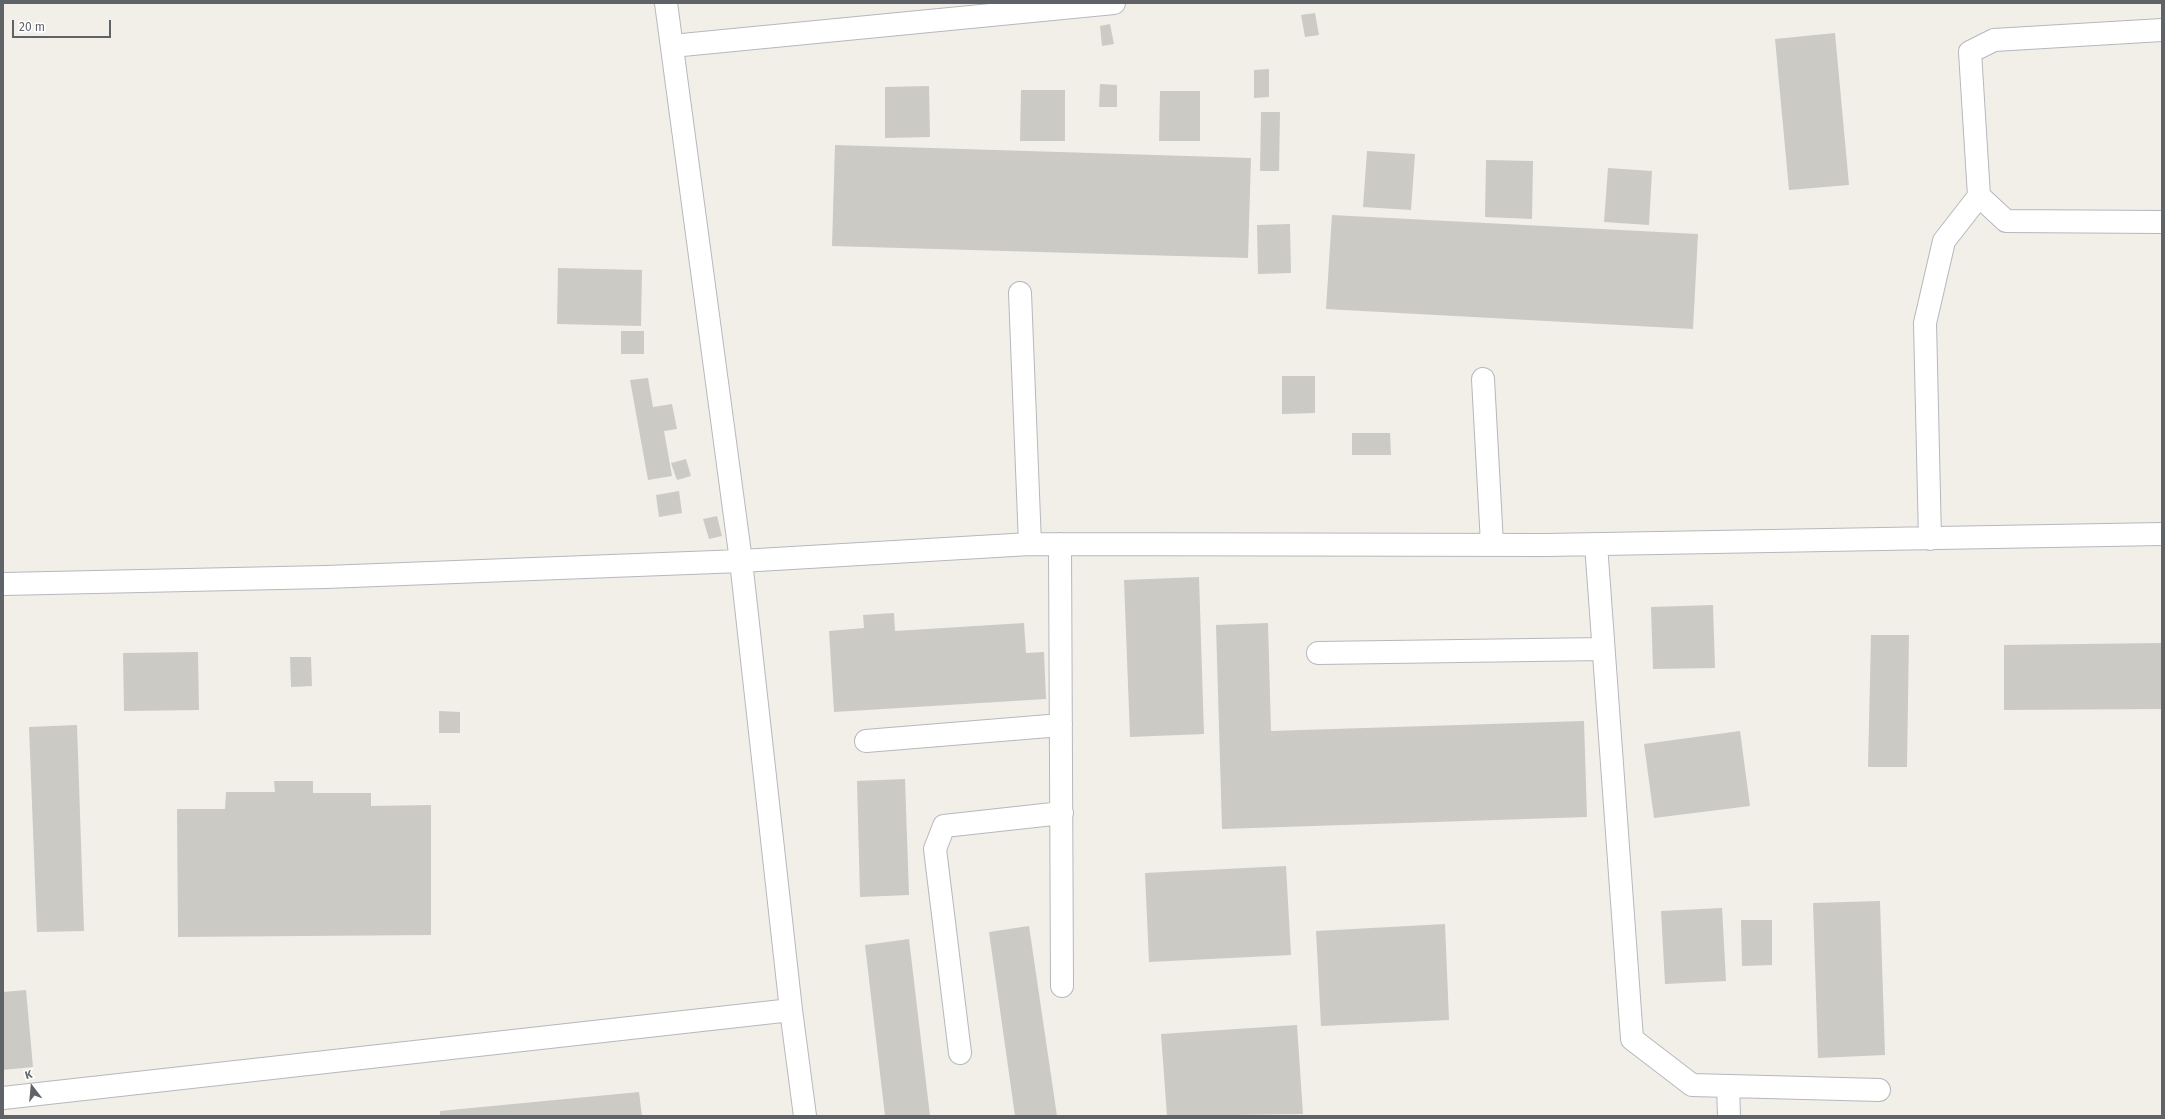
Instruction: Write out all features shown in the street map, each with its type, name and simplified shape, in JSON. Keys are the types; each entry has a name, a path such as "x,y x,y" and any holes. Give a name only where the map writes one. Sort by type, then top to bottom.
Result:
{"lane":[{"path":"666,3 741,560 791,1010 805,1116"},
{"path":"672,46 1114,3"},
{"path":"1930,539 1925,323 1944,241 1979,196 1970,52 1994,40 2162,30"},
{"path":"1979,196 2006,221 2162,222"},
{"path":"1020,293 1030,544"},
{"path":"1483,379 1492,544"},
{"path":"3,584 326,577 741,560 1030,544 1596,544 2162,534"},
{"path":"1060,544 1062,986"},
{"path":"1596,544 1632,1040 1692,1085 1879,1090"},
{"path":"1318,653 1603,649"},
{"path":"866,741 1061,725"},
{"path":"960,1053 935,849 944,826 1062,813"},
{"path":"3,1098 791,1010"},
{"path":"1728,1086 1729,1116"}],"building":[{"path":"1315,13 1319,35 1305,37 1301,15"},
{"path":"1110,24 1114,44 1102,46 1100,26"},
{"path":"1835,33 1849,185 1789,190 1775,39"},
{"path":"1269,69 1269,97 1254,98 1254,70"},
{"path":"1100,84 1117,85 1117,107 1099,107"},
{"path":"929,86 930,137 885,138 885,87"},
{"path":"1021,90 1065,90 1065,141 1020,141"},
{"path":"1160,91 1200,91 1200,141 1159,141"},
{"path":"1261,112 1280,112 1279,171 1260,171"},
{"path":"835,145 1251,158 1248,258 832,246"},
{"path":"1367,151 1415,154 1411,210 1363,207"},
{"path":"1486,160 1533,161 1532,219 1485,217"},
{"path":"1608,168 1652,171 1649,225 1604,222"},
{"path":"1332,215 1698,234 1693,329 1326,309"},
{"path":"1290,224 1291,273 1258,274 1257,225"},
{"path":"558,268 642,270 641,326 557,324"},
{"path":"621,331 644,331 644,354 621,354"},
{"path":"1282,376 1315,376 1315,413 1282,414"},
{"path":"648,378 653,407 672,404 677,429 664,431 672,476 648,480 630,380"},
{"path":"1352,433 1390,433 1391,455 1352,455"},
{"path":"686,459 691,476 677,480 671,463"},
{"path":"679,491 682,513 659,517 656,495"},
{"path":"717,516 722,536 709,539 703,519"},
{"path":"1199,577 1204,734 1130,737 1124,580"},
{"path":"1713,605 1715,668 1653,669 1651,607"},
{"path":"894,613 895,631 1024,623 1026,653 1044,652 1046,699 834,712 829,631 864,628 863,615"},
{"path":"1268,623 1271,731 1584,721 1587,817 1222,829 1216,625"},
{"path":"1871,635 1909,635 1907,767 1868,767"},
{"path":"2162,643 2162,709 2004,710 2004,645"},
{"path":"198,652 199,710 124,711 123,653"},
{"path":"290,657 311,657 312,686 291,687"},
{"path":"439,711 460,712 460,733 439,733"},
{"path":"77,725 84,931 37,932 29,727"},
{"path":"1740,731 1750,806 1654,818 1644,744"},
{"path":"905,779 909,895 860,897 857,781"},
{"path":"274,781 313,781 313,793 371,793 371,806 431,805 431,935 178,937 177,809 225,809 226,792 275,792"},
{"path":"1286,866 1291,955 1149,962 1145,873"},
{"path":"1880,901 1885,1055 1818,1058 1813,903"},
{"path":"1722,908 1726,981 1665,984 1661,911"},
{"path":"1741,920 1772,920 1772,965 1742,966"},
{"path":"1445,924 1449,1020 1321,1026 1316,931"},
{"path":"1029,926 1057,1116 1015,1116 989,932"},
{"path":"909,939 930,1116 885,1116 865,945"},
{"path":"26,990 33,1067 3,1070 3,992"},
{"path":"1297,1025 1303,1114 1167,1116 1161,1034"},
{"path":"639,1092 642,1116 440,1116 440,1111"}]}
